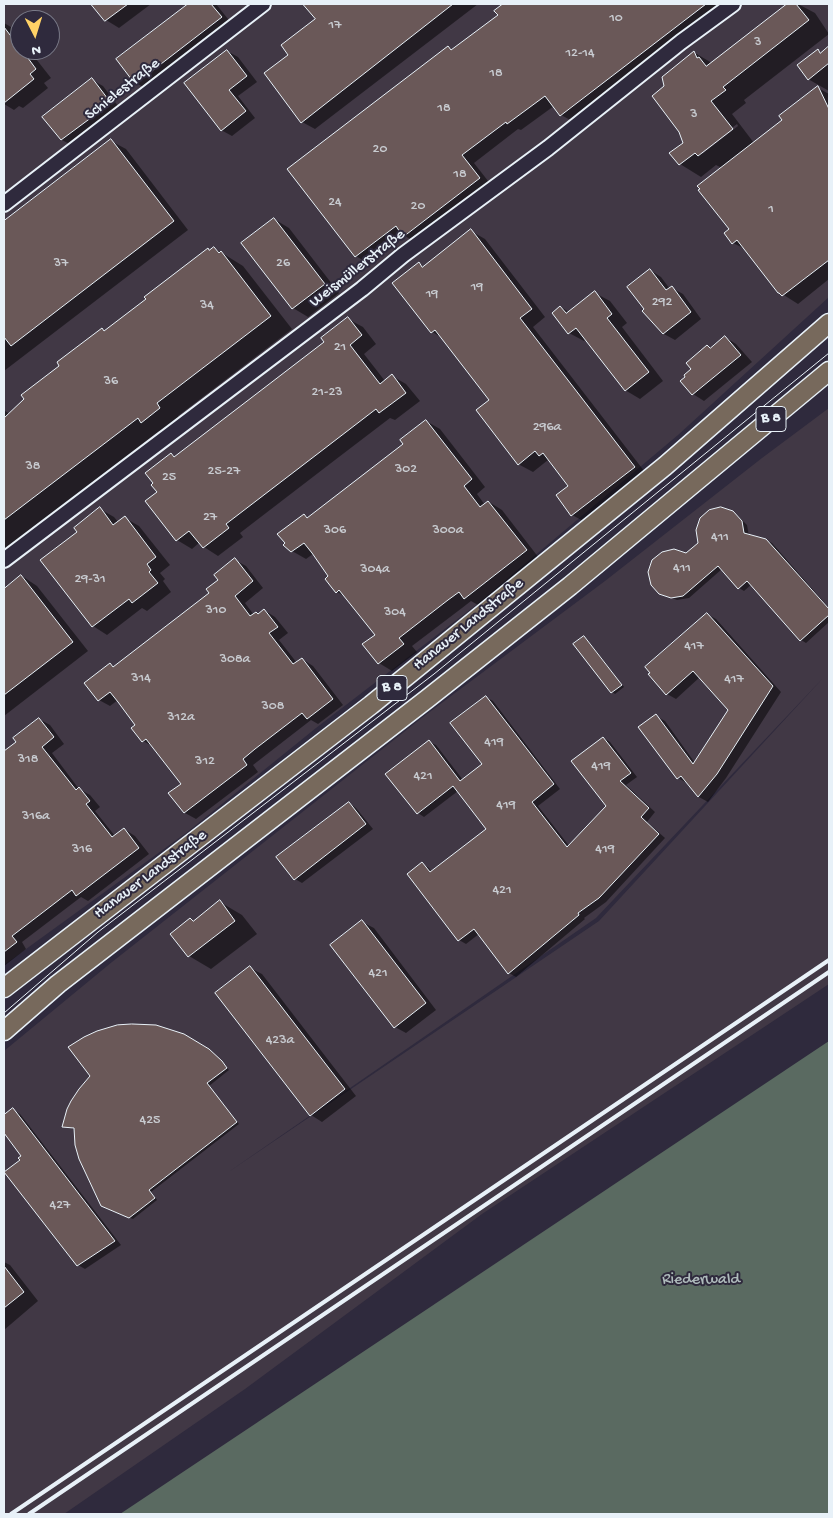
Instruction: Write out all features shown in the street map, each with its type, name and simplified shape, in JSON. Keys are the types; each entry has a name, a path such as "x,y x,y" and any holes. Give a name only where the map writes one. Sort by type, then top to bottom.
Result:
{"main road":[{"name":"Hanauer Landstraße","path":"4,988 371,705 665,466 829,322"},
{"name":"Hanauer Landstraße","path":"4,1031 58,984 570,586 829,371"}],"street":[{"name":"Schielestraße","path":"4,204 264,4"},
{"name":"Weismüllerstraße","path":"4,560 362,289 404,255 548,148 681,42 733,4"}],"shaded area":[{"path":"4,4 829,4 829,297 678,435 476,605 316,728 186,833 4,965"},
{"path":"829,408 829,984 482,1214 245,1389 64,1514 4,1514 4,1051 112,962 423,717 605,581","holes":["824,677 599,921 227,1173 596,918"]}],"green space":[{"name":"Riederwald","path":"829,1041 829,1514 120,1514"}],"building":[{"path":"91,4 128,4 105,21"},
{"path":"188,4 211,4 222,17 135,84 116,59"},
{"path":"303,4 453,4 301,123 264,73 288,55 281,45 315,19"},
{"path":"503,4 706,4 560,116 545,96 507,124 506,122 462,155 480,178 403,237 396,226 355,257 287,169 448,46 451,50 498,15 494,11"},
{"path":"787,4 796,4 809,20 723,87 726,90 711,101 733,129 698,156 695,153 679,165 669,153 683,143 679,132 652,96 664,86 662,77 694,51 697,58 699,57 706,66"},
{"path":"4,27 10,35 10,60 29,60 36,69 30,74 34,79 4,103"},
{"path":"829,46 829,63 808,80 797,65 818,49 820,53"},
{"path":"227,50 247,76 229,90 246,111 221,131 184,83"},
{"path":"92,78 111,103 61,140 42,117"},
{"path":"818,86 829,109 829,260 782,296 737,240 732,244 724,233 729,229 698,190 700,189 697,186 782,120 779,116"},
{"path":"111,139 174,221 11,346 4,337 4,221"},
{"path":"274,218 325,284 292,309 241,243"},
{"path":"471,229 532,309 520,318 635,467 571,516 556,495 568,486 543,453 539,456 535,451 518,465 476,410 489,400 435,330 431,333 392,283 419,262 422,267"},
{"path":"214,247 219,253 221,251 271,316 157,403 160,408 141,423 138,418 4,520 4,418 24,399 21,395 59,366 57,362 102,328 104,331 146,299 144,297 208,248 209,250"},
{"path":"650,269 666,290 672,286 691,312 663,334 642,311 644,309 627,287"},
{"path":"595,291 612,314 607,318 649,372 625,391 576,328 568,334 552,313 560,306 566,313"},
{"path":"348,317 362,335 350,345 380,384 392,374 406,393 379,413 376,409 226,524 229,528 203,548 189,531 176,541 145,501 157,492 145,473 171,453 174,457 324,342 321,338"},
{"path":"725,336 741,355 692,395 680,381 691,369 686,363 707,345 710,348"},
{"path":"426,420 472,479 464,486 480,507 488,501 527,550 464,599 459,592 448,600 399,638 404,644 378,664 362,644 375,635 339,590 336,593 325,579 328,576 312,553 304,543 291,552 283,545 285,543 277,534 304,514 307,518 403,444 400,440"},
{"path":"100,507 113,525 125,516 156,557 147,564 151,570 149,572 158,583 132,603 129,599 92,627 40,560 77,532 74,528"},
{"path":"721,507 733,511 742,521 744,533 766,539 829,609 829,615 800,641 747,581 738,589 718,566 683,596 671,598 659,594 651,585 648,572 652,560 662,552 674,549 686,553 698,543 696,530 700,518 709,510"},
{"path":"235,558 253,581 235,596 250,616 256,612 258,614 264,609 278,627 269,633 293,664 302,658 333,699 307,719 302,713 243,759 247,765 184,813 168,793 181,784 146,739 142,742 131,728 135,725 118,702 110,692 98,701 84,683 110,663 113,667 209,593 206,589 218,580 214,575"},
{"path":"21,575 73,642 4,695 4,589"},
{"path":"707,613 773,686 717,774 698,797 681,776 677,779 638,727 656,714 693,764 728,710 693,671 666,695 648,674 650,673 645,667"},
{"path":"584,636 622,685 611,693 573,644"},
{"path":"486,696 554,784 532,802 567,847 606,806 571,761 603,737 631,773 620,781 649,808 641,817 659,834 599,898 578,913 579,915 508,974 474,929 458,941 407,874 422,862 430,872 486,829 453,786 417,814 385,774 429,740 460,781 482,764 450,723"},
{"path":"39,718 54,737 42,747 76,790 79,787 90,801 86,804 112,837 124,828 139,848 76,896 72,890 12,936 17,942 4,952 4,751 16,742 13,738"},
{"path":"349,802 366,824 294,880 276,857"},
{"path":"220,900 235,921 188,957 170,934 190,918 193,921"},
{"path":"362,920 426,1003 394,1028 330,945"},
{"path":"250,966 345,1089 310,1116 215,993"},
{"path":"117,1025 156,1025 184,1034 209,1049 222,1061 227,1068 207,1083 237,1122 149,1190 155,1198 129,1218 101,1206 79,1159 75,1145 74,1128 62,1127 71,1101 90,1076 68,1047 97,1031"},
{"path":"13,1108 115,1241 77,1266 4,1172 20,1160 18,1158 21,1156 4,1133 4,1115"},
{"path":"4,1266 24,1292 4,1308"}],"tram line":[{"path":"4,1013 98,932 434,674 829,353"}],"railway":[{"path":"11,1514 829,960"},
{"path":"29,1514 829,972"}]}
